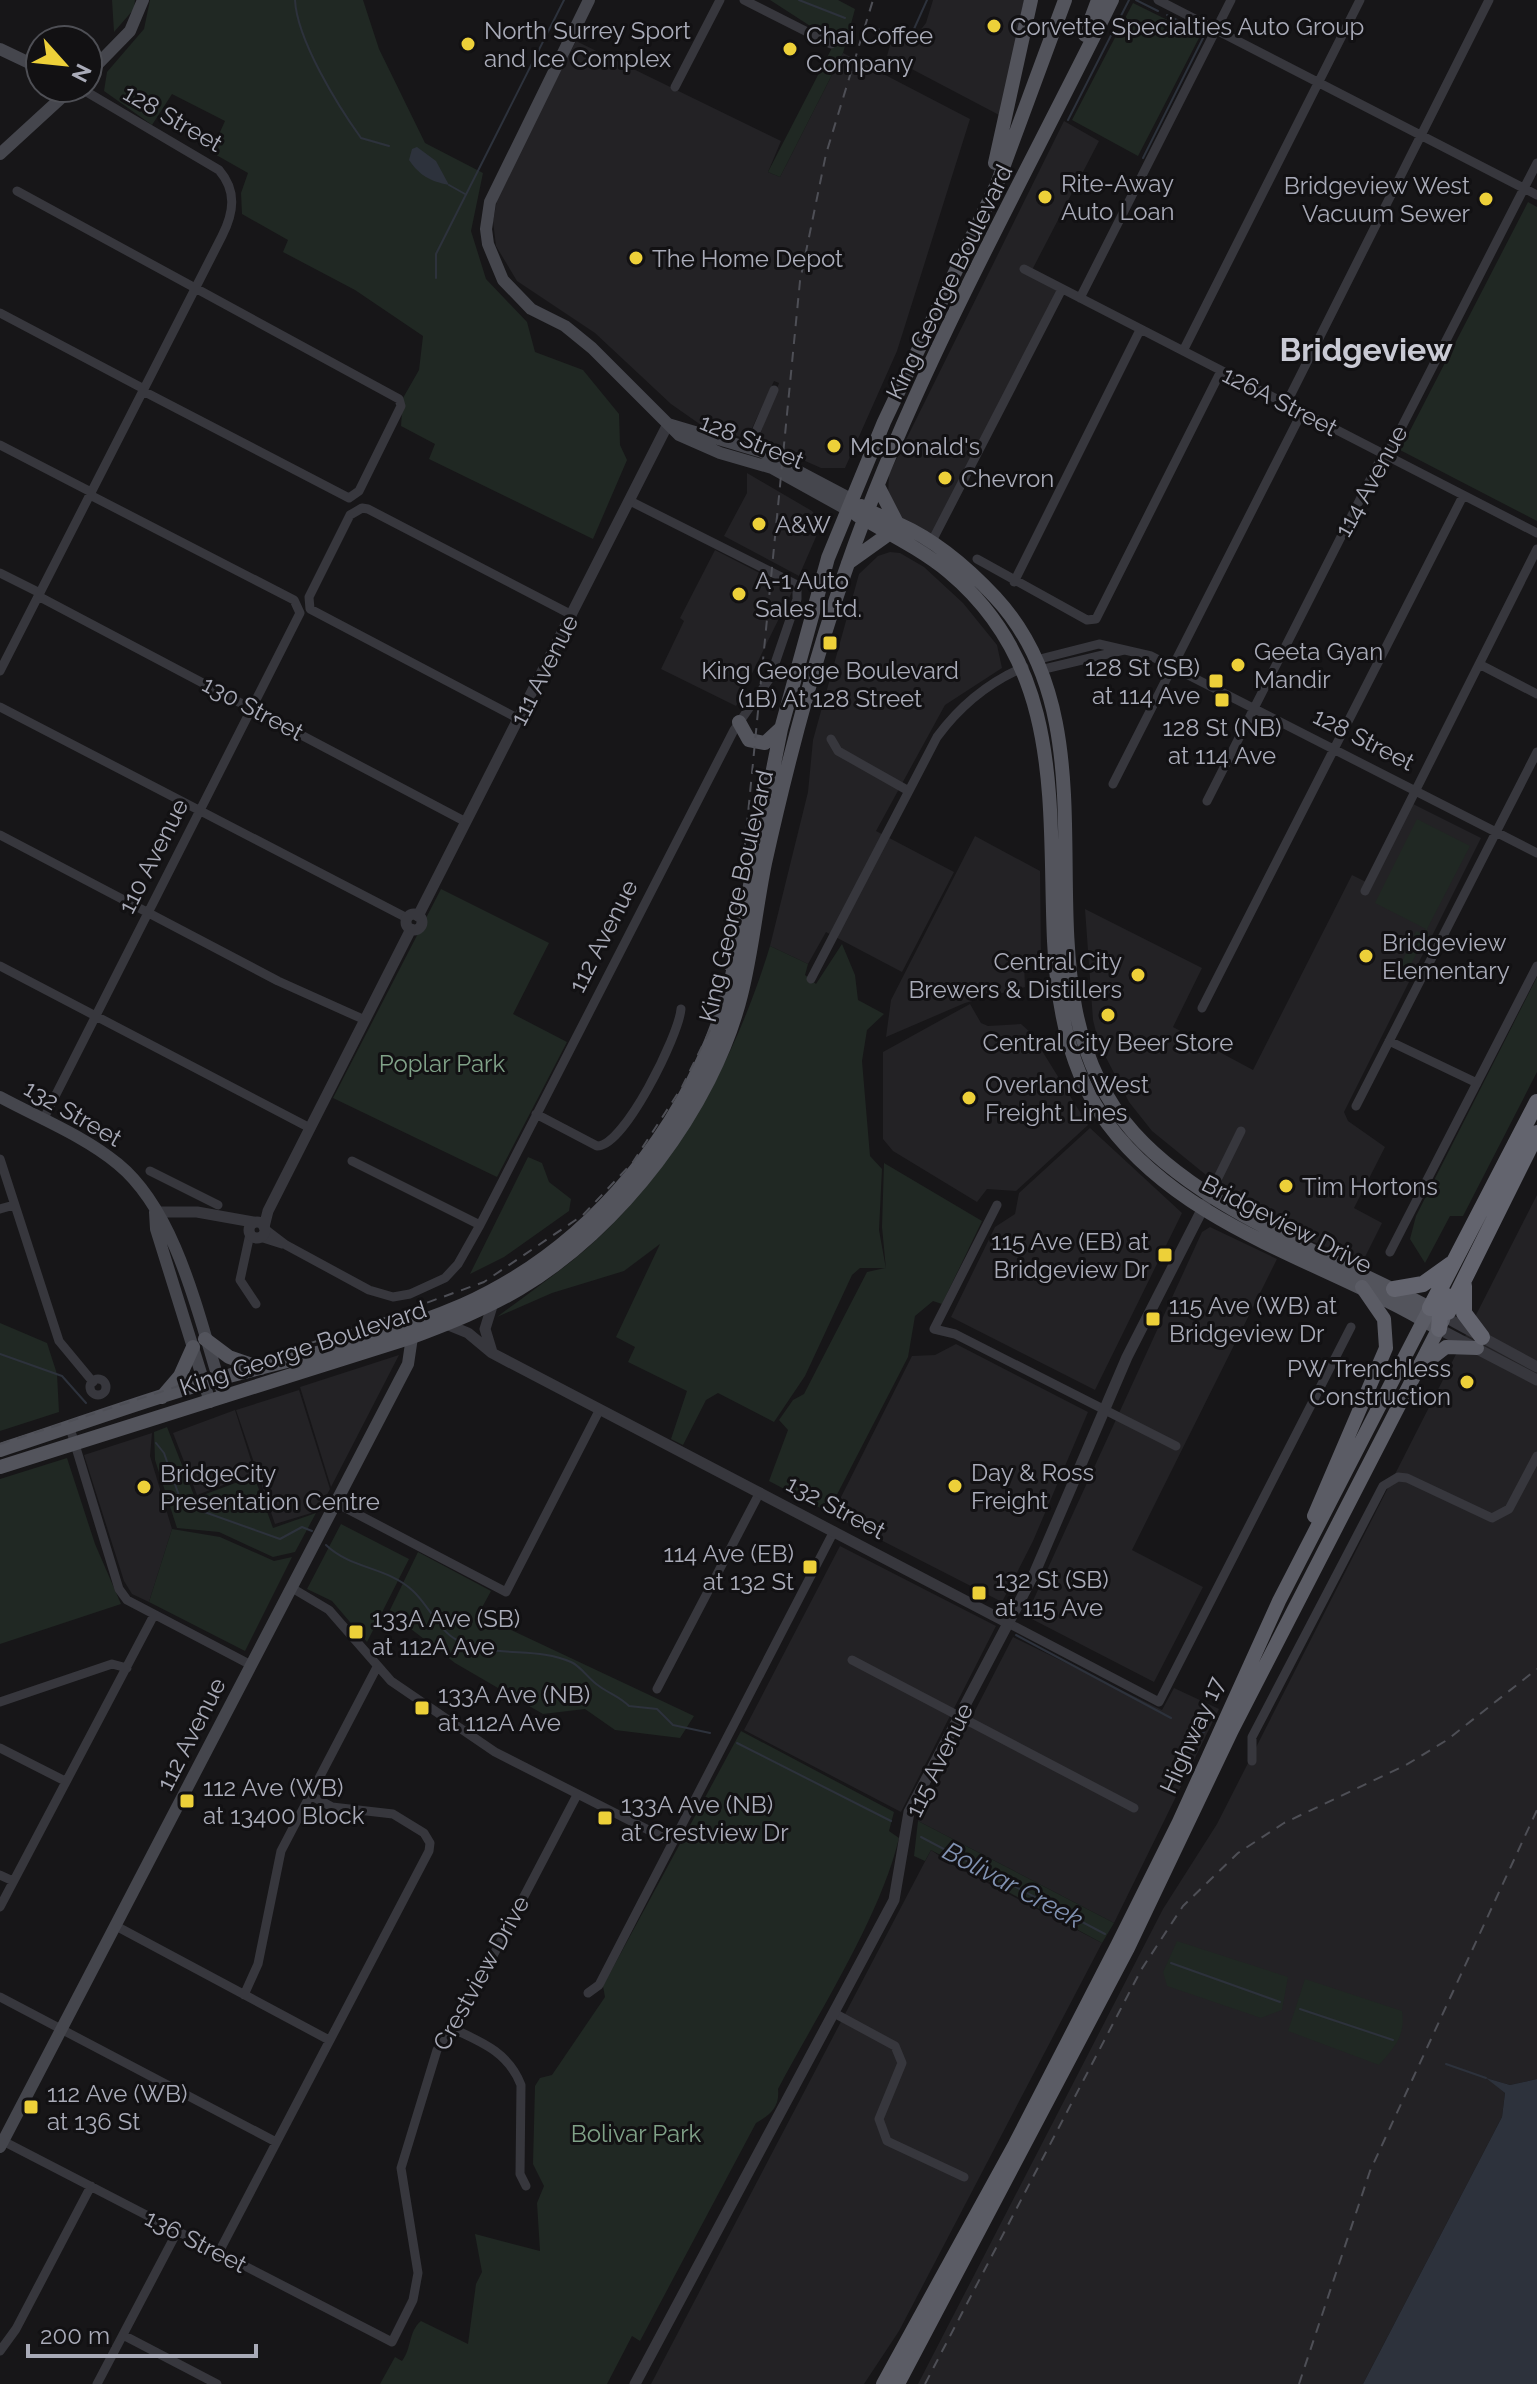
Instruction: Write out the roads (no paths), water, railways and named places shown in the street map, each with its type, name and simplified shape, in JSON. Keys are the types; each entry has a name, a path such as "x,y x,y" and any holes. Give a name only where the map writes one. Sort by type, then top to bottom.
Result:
{"highway":[{"name":"Highway 17","path":"898,2384 1121,1962 1232,1730 1418,1370 1453,1264 1533,1109"},
{"path":"1435,1317 1514,1159 1533,1109"},
{"name":"Highway 17","path":"883,2384 1015,2144 1118,1944 1179,1822 1279,1601 1435,1317 1465,1277 1537,1133"},
{"path":"1394,1289 1423,1284 1453,1264"},
{"path":"1418,1370 1446,1347 1480,1342 1464,1313 1462,1295 1465,1277"},
{"path":"1279,1601 1384,1357 1387,1325 1362,1287"}],"main road":[{"path":"104,58 130,31 143,0"},
{"name":"128 Street","path":"589,0 490,202 486,229 497,270 516,295 585,342 679,435 720,453 772,468 866,514"},
{"path":"977,228 1007,118 1031,0"},
{"name":"King George Boulevard","path":"0,1467 217,1399 413,1330 501,1284 570,1236 597,1214 638,1168 679,1109 708,1052 729,991 781,729 828,558 848,504 906,373 977,228 1065,0"},
{"path":"1001,222 1098,0"},
{"name":"King George Boulevard","path":"0,1450 211,1382 446,1324 493,1303 552,1266 624,1200 667,1149 707,1082 741,996 765,865 794,746 848,563 866,514 918,392 1112,0"},
{"path":"0,49 24,60"},
{"path":"0,154 55,104"},
{"name":"128 Street","path":"668,424 788,463 848,504"},
{"path":"848,563 894,528 878,486"},
{"name":"Bridgeview Drive","path":"866,514 931,543 994,596 1033,666 1061,756 1069,955 1084,1044 1103,1087 1133,1132 1206,1202 1362,1287 1435,1317"},
{"name":"Bridgeview Drive","path":"894,528 961,583 1033,666"},
{"path":"739,722 749,740 765,743 781,729"},
{"name":"132 Street","path":"0,1097 121,1166 166,1224 217,1399"},
{"name":"Bridgeview Drive","path":"1206,1202 1394,1289 1435,1317"},
{"name":"112 Avenue","path":"1,2143 408,1364 413,1330"},
{"path":"160,1398 180,1376 199,1343 262,1369"}],"street":[{"path":"675,87 720,0"},
{"path":"744,0 831,44"},
{"path":"1158,0 1537,195"},
{"path":"1080,298 1231,0"},
{"path":"1183,351 1360,0"},
{"path":"1286,404 1489,0"},
{"name":"128 Street","path":"104,102 215,167 227,180 232,196 226,227 196,288"},
{"name":"114 Avenue","path":"1207,801 1537,163"},
{"path":"0,313 349,498 357,495 400,412 399,399 17,191"},
{"name":"126A Street","path":"1024,269 1537,533"},
{"path":"0,671 196,288"},
{"path":"931,543 1062,289"},
{"path":"1014,582 1140,330"},
{"path":"977,559 1087,620 1096,619 1221,371"},
{"path":"749,448 774,390"},
{"path":"1113,784 1302,412"},
{"name":"111 Avenue","path":"256,1304 240,1280 257,1230 668,424"},
{"path":"0,445 90,494"},
{"name":"110 Avenue","path":"43,1120 300,613 294,600 90,494"},
{"path":"1202,1008 1463,496"},
{"name":"112 Avenue","path":"257,1230 379,1294 400,1297 421,1290 452,1271 480,1225 739,722 770,678 797,599 797,585 630,501"},
{"path":"519,719 313,611 309,597 350,515 368,509 572,615"},
{"path":"1365,891 1537,549"},
{"name":"130 Street","path":"0,573 466,822"},
{"name":"128 Street","path":"811,979 907,790 951,718 1005,676 1087,645 1109,644 1151,656 1537,853"},
{"path":"1479,664 1537,694"},
{"path":"0,707 412,921"},
{"path":"831,739 838,751 907,790"},
{"path":"1356,1106 1537,752"},
{"path":"0,835 278,981 365,1020"},
{"path":"0,966 310,1128"},
{"path":"1390,1252 1537,966"},
{"path":"536,1114 597,1146 604,1146 623,1127 655,1075 680,1023 681,1009"},
{"path":"1389,1041 1477,1083"},
{"name":"115 Avenue","path":"635,2384 894,1900 909,1812 1035,1572 1103,1409 1241,1131"},
{"path":"0,1159 59,1341 93,1382"},
{"path":"352,1161 480,1225"},
{"path":"150,1171 218,1205"},
{"path":"197,1212 199,1196"},
{"path":"0,1209 14,1205"},
{"path":"997,1205 934,1329 955,1334 1176,1446"},
{"path":"155,1212 197,1212 257,1230"},
{"path":"492,1353 485,1329 493,1303"},
{"path":"1435,1317 1537,1380"},
{"name":"132 Street","path":"446,1324 468,1333 492,1353 1159,1702 1351,1327"},
{"path":"1480,1342 1537,1367"},
{"path":"336,1503 506,1592 600,1409"},
{"path":"70,1428 119,1589 127,1600 251,1665"},
{"path":"1252,1761 1252,1737 1383,1486 1398,1477 1407,1478 1492,1518 1509,1509 1537,1456"},
{"path":"657,1689 760,1492"},
{"path":"588,1993 599,1985 834,1531"},
{"path":"292,1588 329,1610 391,1681 495,1752 672,1842"},
{"path":"0,1907 154,1615"},
{"path":"852,1660 1134,1808"},
{"path":"0,1702 112,1664 127,1668"},
{"path":"244,1995 258,1964 279,1859 377,1667"},
{"path":"0,1748 65,1781"},
{"path":"220,2250 430,1843 424,1833 393,1814 332,1807 310,1795"},
{"name":"Crestview Drive","path":"392,2342 413,2300 418,2273 401,2168 433,2061 449,2027 484,1973 577,1795"},
{"path":"0,1875 13,1881"},
{"path":"116,1926 329,2040"},
{"path":"0,1997 276,2142"},
{"path":"834,2013 895,2046 902,2063 879,2119 887,2141 964,2177"},
{"path":"449,2027 495,2049 516,2072 521,2085 520,2174 526,2186"},
{"name":"136 Street","path":"1,2143 91,2186 214,2252 220,2250 261,2275 392,2342"},
{"path":"0,2351 16,2329 91,2186"},
{"path":"97,2384 177,2232"},
{"path":"123,2335 217,2384"}],"waterway":[{"path":"295,0 297,16 311,53 341,109 361,138 389,146"},
{"path":"436,278 436,254 564,0"},
{"path":"799,0 845,18"},
{"path":"872,28 893,33 914,29 927,0"},
{"path":"1068,120 1129,0"},
{"path":"1136,0 1158,11"},
{"path":"1143,158 1205,34 1167,15"},
{"path":"449,185 465,194"},
{"name":"Bolivar Creek","path":"0,1354 62,1376 86,1403"},
{"name":"Bolivar Creek","path":"156,1443 164,1453 182,1504 280,1539 302,1527 312,1531"},
{"name":"Bolivar Creek","path":"326,1545 346,1559 402,1582 457,1640 486,1649 558,1657 579,1667 595,1683 629,1706 657,1709 673,1725 710,1733"},
{"path":"1016,1635 1171,1718"},
{"path":"1194,1729 1204,1732"},
{"name":"Bolivar Creek","path":"737,1743 891,1821"},
{"name":"Bolivar Creek","path":"921,1837 1105,1934"},
{"name":"Bolivar Creek","path":"1171,1963 1280,2002"},
{"name":"Bolivar Creek","path":"1300,2009 1393,2040"},
{"name":"Bolivar Creek","path":"1446,2064 1486,2078"}],"railway":[{"path":"0,1444 357,1328 484,1282 583,1215 633,1162 682,1087 711,1028 726,972 743,865 800,281 826,154 873,0"},
{"path":"925,2384 1141,1970 1183,1906 1238,1853 1284,1823 1406,1765 1447,1740 1537,1669"},
{"path":"1299,2384 1370,2171 1537,1810"}],"place":[{"name":"Corvette Specialties Auto Group","path":"994,26"},
{"name":"North Surrey Sport and Ice Complex","path":"468,44"},
{"name":"Chai Coffee Company","path":"790,49"},
{"name":"Rite-Away Auto Loan","path":"1045,197"},
{"name":"Bridgeview West Vacuum Sewer","path":"1486,199"},
{"name":"The Home Depot","path":"636,258"},
{"name":"McDonald's","path":"834,446"},
{"name":"Chevron","path":"945,478"},
{"name":"A&W","path":"759,524"},
{"name":"A-1 Auto Sales Ltd.","path":"739,594"},
{"name":"King George Boulevard (1B) At 128 Street","path":"830,643"},
{"name":"Geeta Gyan Mandir","path":"1238,665"},
{"name":"128 St (SB) at 114 Ave","path":"1216,681"},
{"name":"128 St (NB) at 114 Ave","path":"1222,700"},
{"name":"Bridgeview Elementary","path":"1366,956"},
{"name":"Central City Brewers & Distillers","path":"1138,975"},
{"name":"Central City Beer Store","path":"1108,1015"},
{"name":"Overland West Freight Lines","path":"969,1098"},
{"name":"Tim Hortons","path":"1286,1186"},
{"name":"115 Ave (EB) at Bridgeview Dr","path":"1165,1255"},
{"name":"115 Ave (WB) at Bridgeview Dr","path":"1153,1319"},
{"name":"PW Trenchless Construction","path":"1467,1382"},
{"name":"Day & Ross Freight","path":"955,1486"},
{"name":"BridgeCity Presentation Centre","path":"144,1487"},
{"name":"114 Ave (EB) at 132 St","path":"810,1567"},
{"name":"132 St (SB) at 115 Ave","path":"979,1593"},
{"name":"133A Ave (SB) at 112A Ave","path":"356,1632"},
{"name":"133A Ave (NB) at 112A Ave","path":"422,1708"},
{"name":"112 Ave (WB) at 13400 Block","path":"187,1801"},
{"name":"133A Ave (NB) at Crestview Dr","path":"605,1818"},
{"name":"112 Ave (WB) at 136 St","path":"31,2107"}],"district":[{"name":"Bridgeview","path":"1366,349"}],"park label":[{"name":"Poplar Park","path":"442,1063"},
{"name":"Bolivar Park","path":"636,2133"}]}
